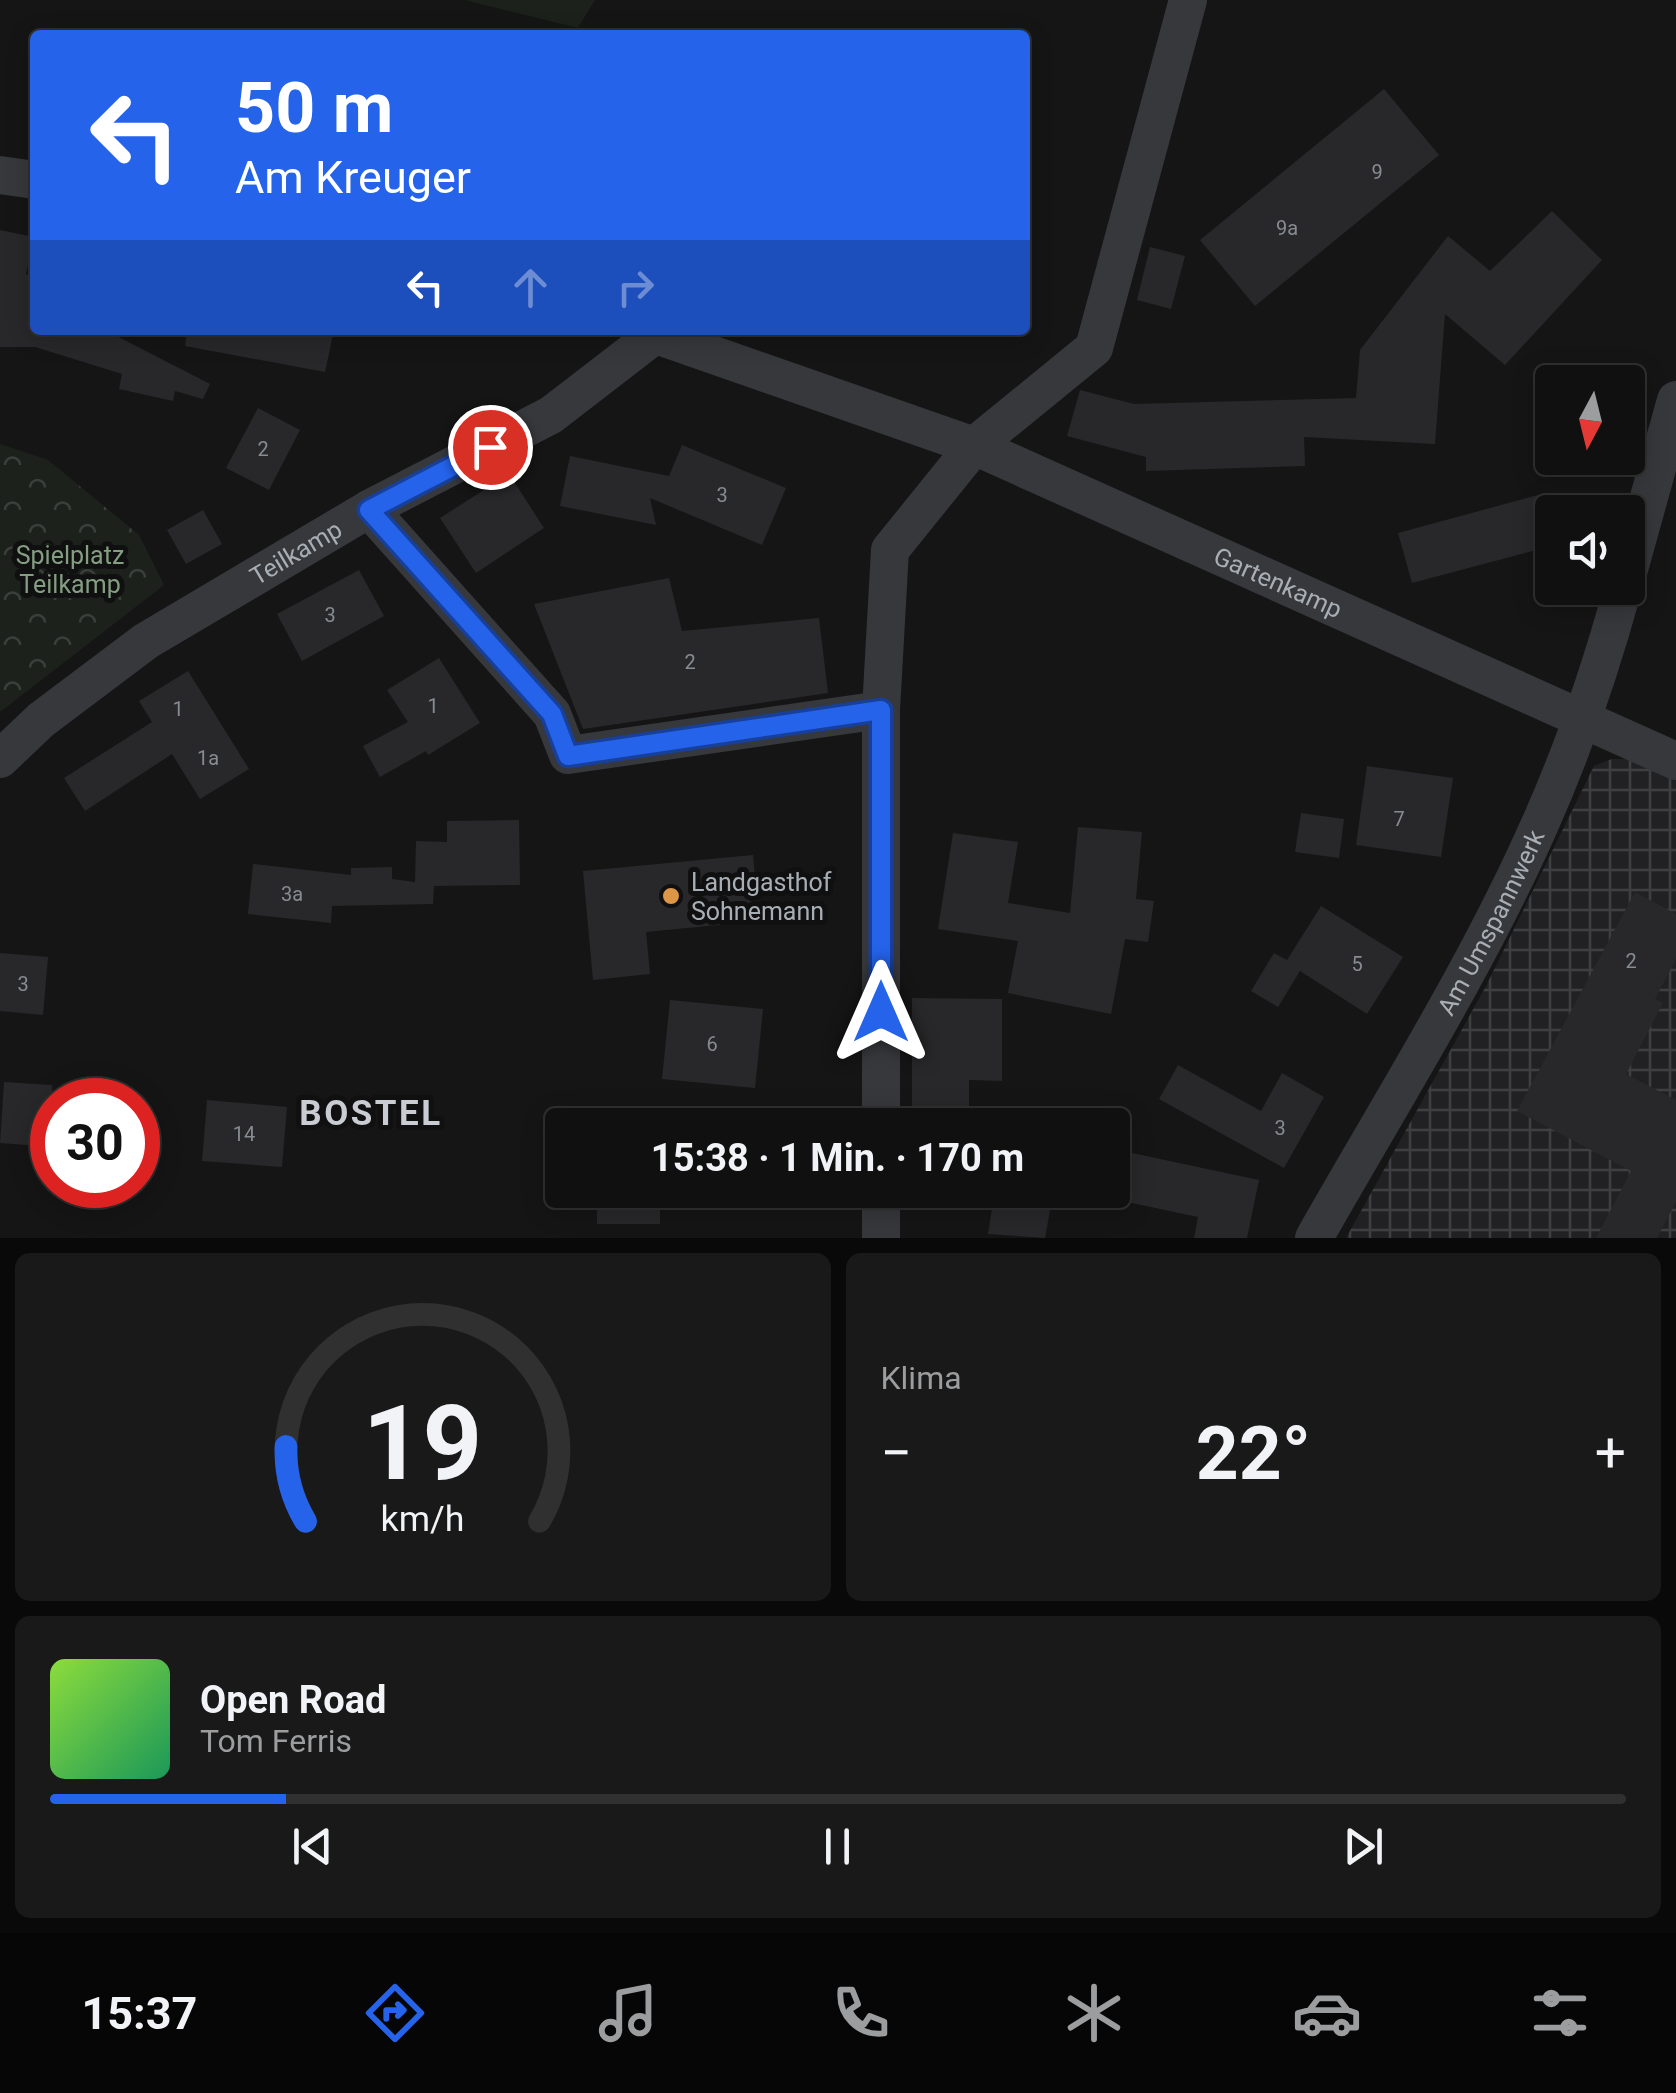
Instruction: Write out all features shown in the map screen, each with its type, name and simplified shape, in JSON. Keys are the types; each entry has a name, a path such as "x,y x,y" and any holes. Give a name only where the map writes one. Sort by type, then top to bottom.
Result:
{"street":[{"path":"881,1108 881,710 890,550 974,446 1094,348 1188,0"},
{"path":"0,175 30,179"},
{"name":"Teilkamp","path":"0,759 41,720 146,641 369,510 551,415 645,335"},
{"name":"Gartenkamp","path":"658,335 974,446 1676,761"},
{"path":"1645,512 1676,400"},
{"path":"369,510 552,714 568,756 881,710"},
{"name":"Am Umspannwerk","path":"1314,1238 1457,988 1540,826 1582,719 1619,605"},
{"path":"881,1208 881,1238"}],"shaded area":[{"path":"1612,759 1645,759 1676,774 1676,1238 1346,1238 1486,986 1594,766"}],"green space":[{"path":"465,0 595,0 578,28"},
{"name":"Spielplatz Teilkamp","path":"0,444 48,460 139,535 164,585 0,712"}],"building":[{"path":"1384,89 1439,155 1255,306 1200,240"},
{"path":"1552,211 1602,260 1505,365 1445,314 1435,444 1304,437 1305,466 1146,471 1146,457 1067,436 1080,390 1134,404 1356,398 1360,350 1448,236 1490,271"},
{"path":"0,230 30,236 26,274 30,277 30,335 115,335 210,384 203,399 175,391 173,401 119,389 122,374 35,347 0,347"},
{"path":"1150,247 1185,256 1171,309 1137,300"},
{"path":"186,335 333,335 325,372 185,346"},
{"path":"258,408 300,430 269,490 226,468"},
{"path":"682,445 786,488 762,545 650,498 656,525 560,506 570,456 669,476"},
{"path":"509,474 544,528 476,573 440,518"},
{"path":"1535,496 1535,550 1412,583 1398,533"},
{"path":"203,510 222,544 186,564 167,530"},
{"path":"359,570 384,616 302,661 277,614"},
{"path":"669,578 682,631 819,618 828,693 583,729 534,604"},
{"path":"439,658 480,723 428,755 426,751 380,777 363,746 408,722 387,690"},
{"path":"188,671 249,769 200,799 172,754 85,811 64,778 152,722 139,701"},
{"path":"1367,766 1453,778 1441,857 1356,845"},
{"path":"1301,813 1344,819 1339,858 1295,852"},
{"path":"519,820 520,885 434,886 433,904 332,906 331,923 248,914 253,864 351,875 351,868 392,867 392,879 415,882 416,841 447,842 447,821"},
{"path":"1078,827 1142,832 1136,899 1154,901 1148,942 1125,939 1111,1014 1008,993 1018,941 938,929 953,833 1018,842 1008,903 1070,913"},
{"name":"Landgasthof Sohnemann","path":"753,855 759,921 646,932 650,974 593,980 583,871"},
{"path":"1635,892 1676,914 1676,959 1655,999 1663,1003 1626,1074 1676,1100 1676,1202 1657,1238 1596,1238 1631,1171 1517,1111"},
{"path":"1321,906 1403,957 1367,1014 1300,971 1278,1007 1251,991 1274,953 1287,960"},
{"path":"0,953 48,957 43,1015 0,1011"},
{"path":"912,998 1002,999 1002,1081 969,1080 969,1108 912,1108"},
{"path":"670,1000 763,1009 755,1088 662,1079"},
{"path":"1178,1065 1261,1111 1282,1073 1324,1097 1284,1168 1159,1099"},
{"path":"4,1082 30,1084 30,1145 0,1143"},
{"path":"207,1100 287,1107 282,1167 202,1161"},
{"path":"1130,1153 1259,1180 1247,1238 1194,1238 1198,1217 1130,1203"},
{"path":"597,1208 660,1208 660,1224 597,1224"},
{"path":"992,1208 1050,1208 1045,1238 988,1234"}],"place":[{"name":"Landgasthof Sohnemann","path":"671,896"}],"district":[{"name":"BOSTEL","path":"371,1113"}],"route":[{"path":"490,447 369,510 552,714 568,756 881,710 881,1012"}]}
